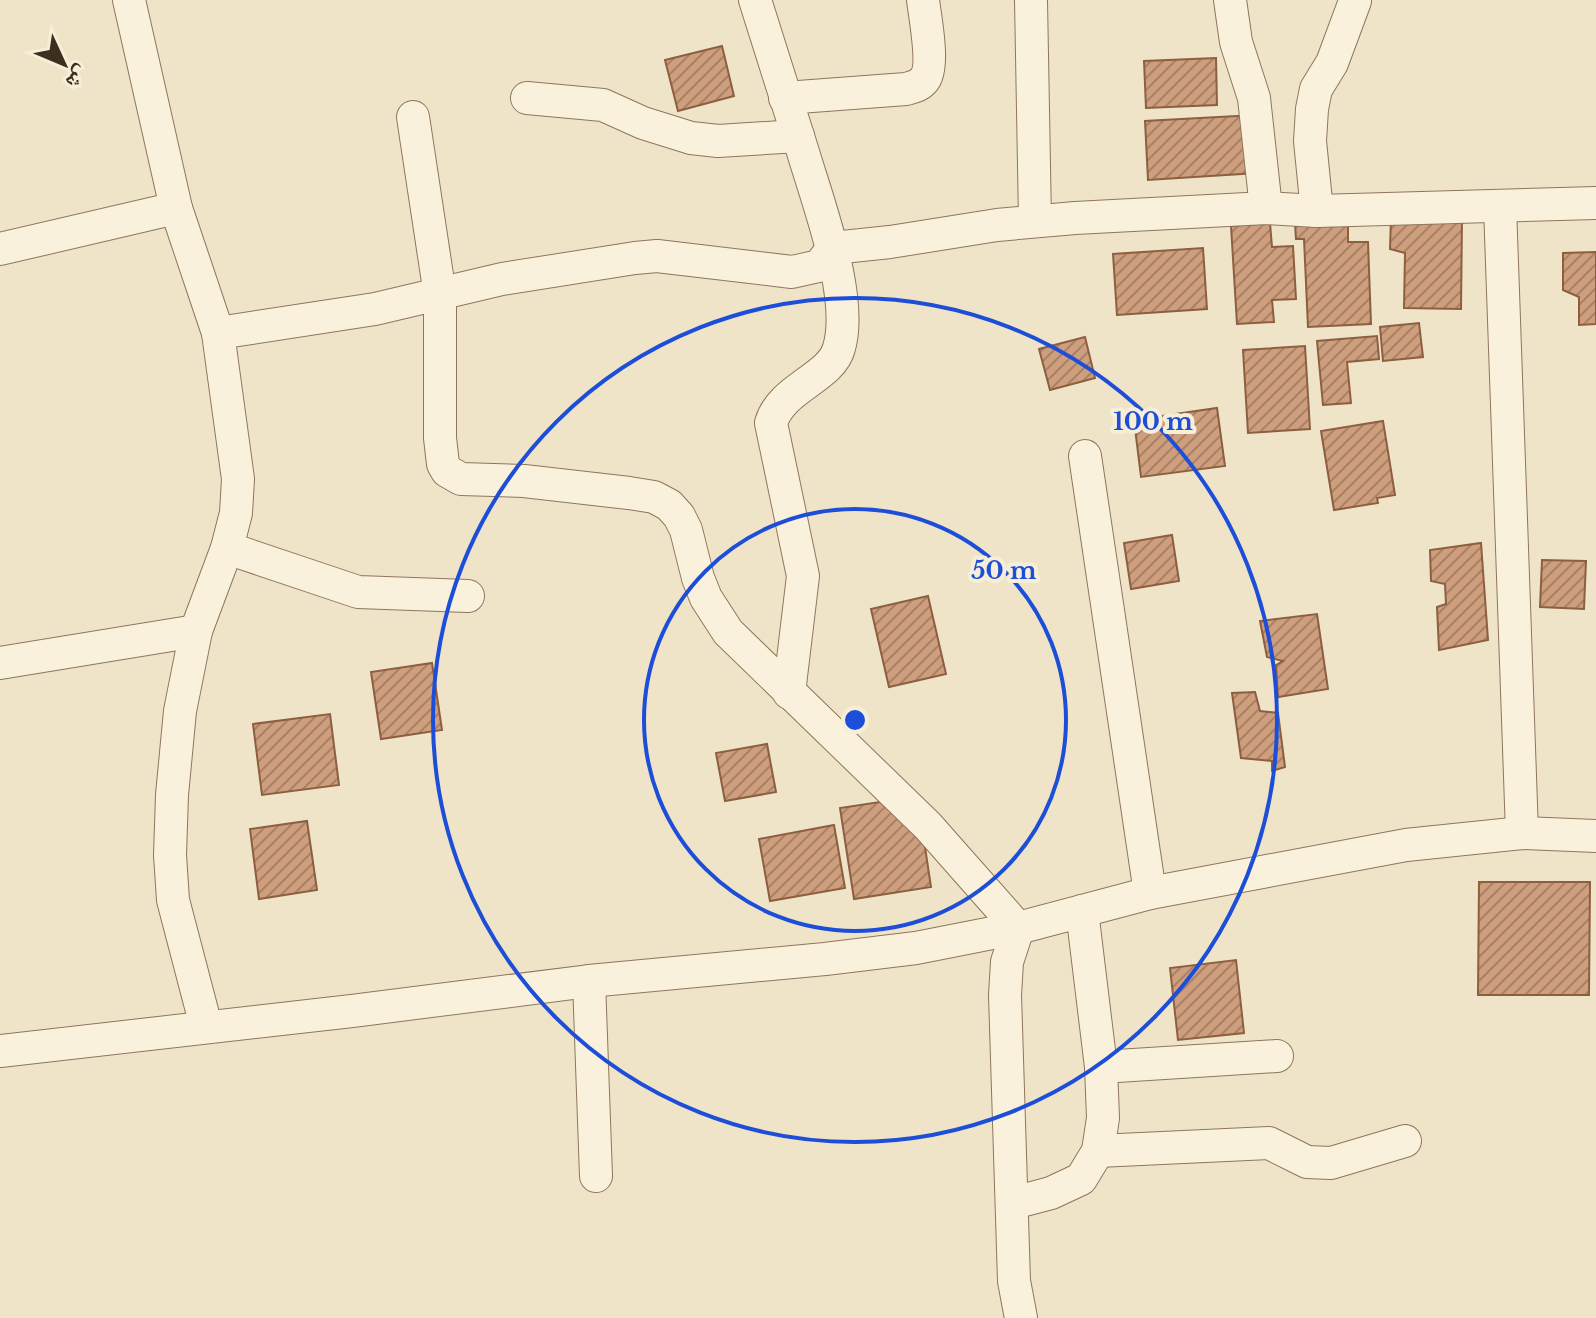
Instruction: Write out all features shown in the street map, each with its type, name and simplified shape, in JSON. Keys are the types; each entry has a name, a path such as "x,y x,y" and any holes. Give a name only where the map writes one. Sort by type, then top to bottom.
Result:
{"street":[{"path":"129,0 176,208 218,333 238,479 236,513 227,548 196,631 180,711 172,795 170,855 173,900 206,1026"},
{"path":"755,0 833,248 843,319 839,351 806,384 784,399 775,410 771,423 803,576 789,693"},
{"path":"785,98 917,86 927,74 928,63 923,0"},
{"path":"1031,0 1035,221"},
{"path":"1230,0 1236,42 1254,98 1266,208"},
{"path":"1317,211 1310,141 1312,109 1316,89 1332,63 1355,1"},
{"path":"527,98 603,105 643,123 691,138 718,141 798,136"},
{"path":"413,117 440,295 440,438 443,464 447,471 461,479 524,481 629,493 654,497 669,505 686,530 698,578 716,617 744,650 928,826 1018,928"},
{"path":"218,333 375,309 502,279 635,258 657,256 792,272 819,266 833,248 1035,221 1266,208 1317,211 1596,203"},
{"path":"1500,206 1522,833"},
{"path":"0,249 176,208"},
{"path":"1085,456 1150,893"},
{"path":"227,548 358,592 468,596"},
{"path":"0,663 196,631"},
{"path":"0,1051 367,1010 589,981 916,948 1018,928 1150,893 1406,845 1522,833 1596,836"},
{"path":"1013,1203 1051,1193 1081,1179 1098,1151 1103,1118 1101,1067 1082,911"},
{"path":"1018,928 1007,962 1005,995 1014,1281 1021,1318"},
{"path":"589,981 596,1176"},
{"path":"1101,1067 1277,1056"},
{"path":"1098,1151 1269,1143 1307,1162 1331,1163 1405,1141"}],"building":[{"path":"722,46 734,96 678,111 665,60"},
{"path":"1216,58 1217,105 1146,108 1144,61"},
{"path":"1255,115 1257,173 1148,180 1145,121"},
{"path":"1391,217 1462,218 1461,309 1404,308 1405,253 1390,249"},
{"path":"1348,222 1348,242 1368,242 1371,324 1308,327 1304,239 1296,239 1295,224"},
{"path":"1270,223 1272,247 1293,246 1296,299 1272,300 1274,322 1237,324 1231,226"},
{"path":"1203,248 1207,309 1117,315 1113,254"},
{"path":"1596,252 1596,324 1579,325 1579,297 1563,290 1563,253"},
{"path":"1419,323 1423,357 1383,361 1380,327"},
{"path":"1377,336 1379,359 1347,362 1351,403 1323,405 1317,341"},
{"path":"1085,337 1095,378 1050,390 1039,349"},
{"path":"1305,346 1310,429 1248,433 1243,350"},
{"path":"1217,408 1225,466 1141,477 1134,420"},
{"path":"1383,421 1395,495 1377,498 1378,503 1334,510 1321,431"},
{"path":"1172,535 1179,581 1131,589 1124,543"},
{"path":"1481,543 1488,640 1439,650 1437,607 1446,604 1445,584 1431,581 1430,550"},
{"path":"1542,560 1586,561 1584,609 1540,607"},
{"path":"928,596 946,674 889,687 871,609"},
{"path":"1317,614 1328,689 1278,697 1276,665 1283,661 1267,657 1260,621"},
{"path":"432,663 442,730 381,739 371,672"},
{"path":"1255,692 1260,711 1278,713 1285,767 1272,771 1272,761 1241,758 1232,693"},
{"path":"330,714 339,785 262,795 253,724"},
{"path":"767,744 776,792 725,801 716,753"},
{"path":"893,800 922,827 931,887 854,899 840,808"},
{"path":"307,821 317,890 259,899 250,829"},
{"path":"834,825 845,888 770,901 759,839"},
{"path":"1479,882 1590,882 1589,995 1478,995"},
{"path":"1236,960 1244,1033 1178,1040 1170,968"}]}
